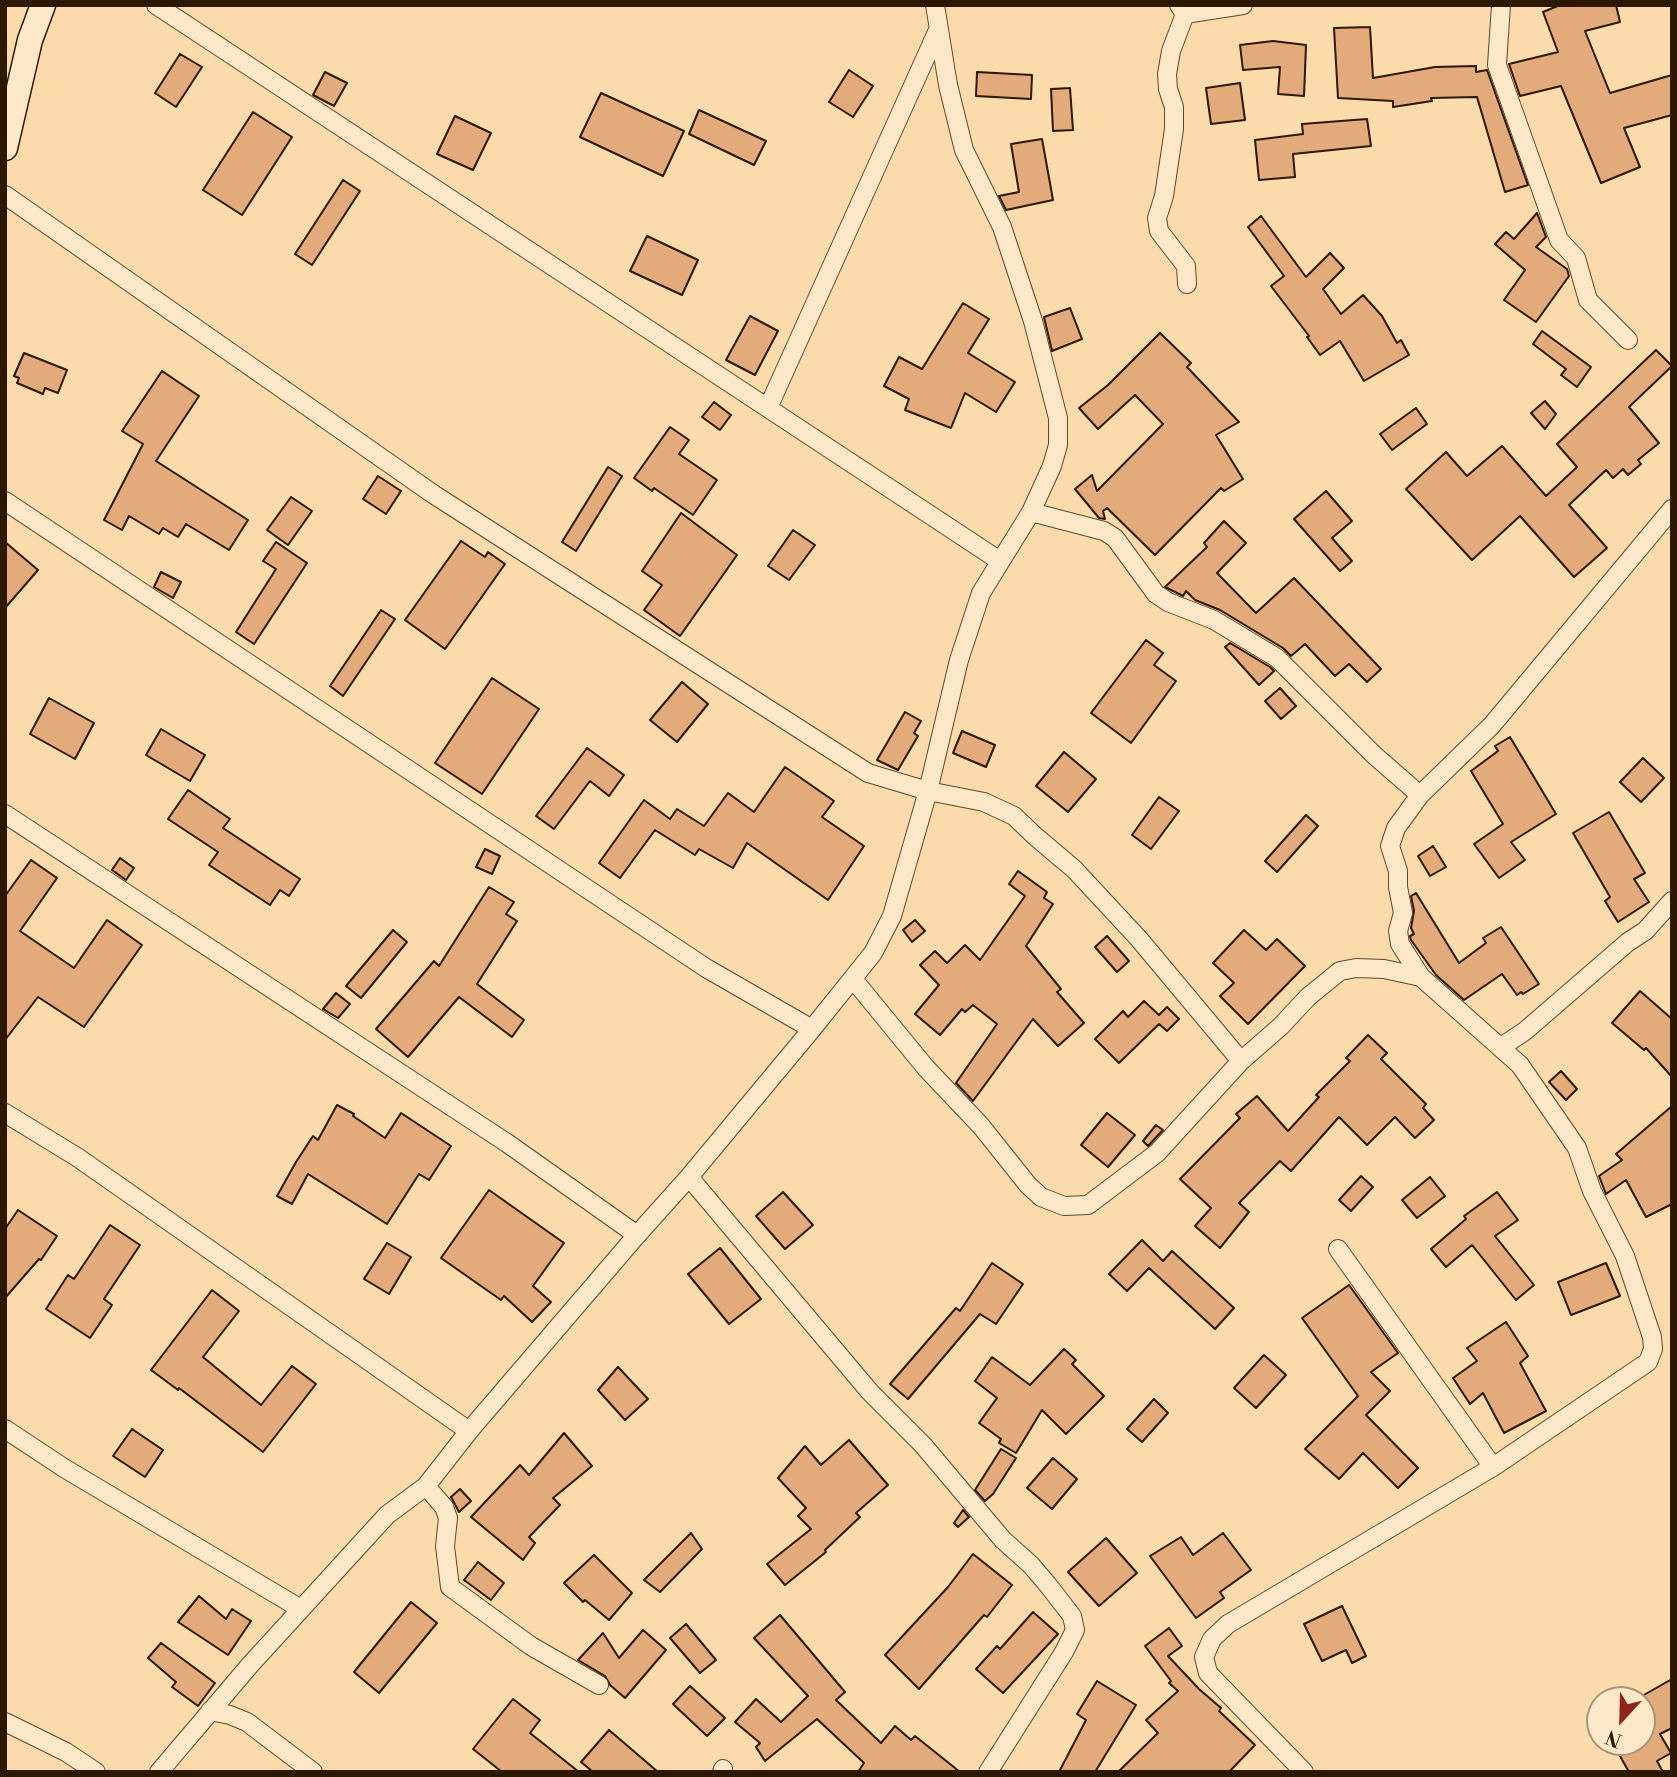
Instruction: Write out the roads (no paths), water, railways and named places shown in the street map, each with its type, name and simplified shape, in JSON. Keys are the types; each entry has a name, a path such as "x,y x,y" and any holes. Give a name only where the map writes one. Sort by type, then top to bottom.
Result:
{"street":[{"path":"5,148 30,40 43,5"},
{"path":"156,5 1000,561"},
{"path":"159,1772 387,1515 426,1486 636,1234 689,1177 853,979 873,953 892,916 929,791 959,660 981,593 1031,512 1052,466 1058,445 1058,418 1033,321 1002,227 964,150 935,5"},
{"path":"1187,284 1186,266 1159,231 1157,218 1164,196 1174,129 1174,107 1168,89 1167,74 1171,51 1182,10 1243,5"},
{"path":"1501,5 1497,65 1559,240 1576,258 1588,300 1628,341"},
{"path":"768,408 938,30"},
{"path":"5,195 433,494 868,773 929,791 984,802 1014,816 1074,869 1241,1061"},
{"path":"5,501 706,968 812,1029"},
{"path":"1304,1772 1208,1673 1204,1657 1212,1639 1228,1624 1493,1467 1648,1362 1653,1349 1652,1337 1625,1256 1592,1191 1577,1148 1520,1065 1421,976 1400,944 1398,931 1403,913 1398,871 1390,846 1396,828 1420,795 1492,725 1672,509"},
{"path":"1031,512 1095,528 1115,538 1156,594 1168,602 1213,620 1277,658 1374,755 1420,795"},
{"path":"5,814 507,1143 636,1234"},
{"path":"1501,1047 1525,1031 1628,942 1645,931 1672,901"},
{"path":"853,979 926,1068 981,1126 1028,1185 1041,1197 1064,1206 1088,1205 1157,1153 1241,1061 1282,1026 1308,997 1340,971 1356,968 1384,969 1421,976"},
{"path":"5,1113 77,1157 470,1431"},
{"path":"689,1177 870,1392 923,1446 1003,1541 1031,1565 1072,1616 1075,1630 1064,1652 988,1772"},
{"path":"1338,1249 1493,1467"},
{"path":"5,1429 64,1468 301,1609"},
{"path":"426,1486 444,1507 448,1518 445,1546 450,1587 530,1646 599,1685"},
{"path":"210,1712 230,1715 247,1722 313,1772"},
{"path":"5,1722 66,1752 96,1772"}]}
